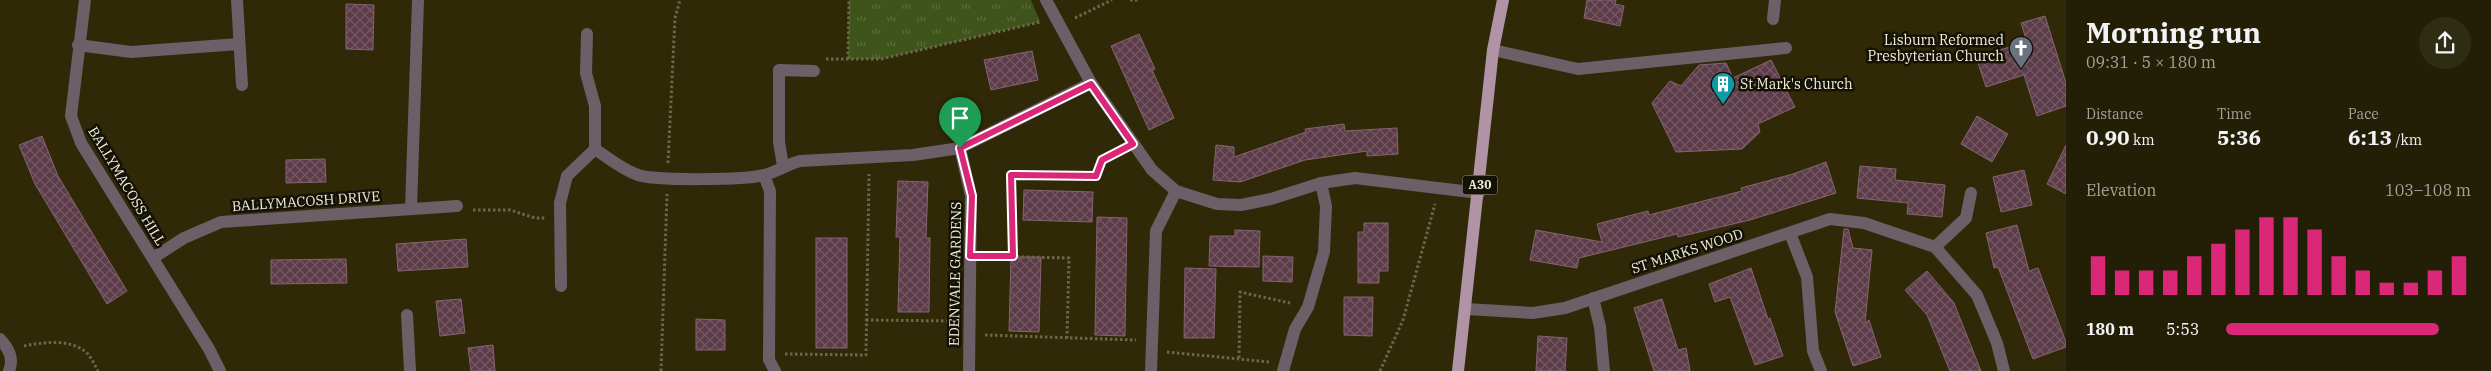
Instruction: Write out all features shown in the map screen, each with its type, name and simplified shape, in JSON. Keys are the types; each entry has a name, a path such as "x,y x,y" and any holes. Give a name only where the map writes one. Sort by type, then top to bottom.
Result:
{"main road":[{"name":"A30","path":"1458,371 1479,193 1493,50 1503,0"}],"street":[{"name":"BALLYMACOSS HILL","path":"85,0 78,45 71,116 81,143 220,371"},
{"path":"237,0 242,85"},
{"path":"411,209 418,0"},
{"path":"1046,0 1091,84 1152,170 1176,191 1217,204 1241,205 1271,199 1321,183 1355,178 1386,180 1439,189 1479,193"},
{"path":"1773,19 1775,0"},
{"path":"561,286 560,202 567,176 595,149 595,106 586,73 587,34"},
{"path":"78,45 131,52 239,44"},
{"path":"1493,50 1578,69 1786,48"},
{"path":"783,166 779,142 779,70 814,71"},
{"path":"595,149 613,162 638,175 668,178 723,178 764,175 783,166 800,161 869,158 960,148 1091,84"},
{"name":"EDENVALE GARDENS","path":"960,148 972,196 969,371"},
{"path":"764,175 770,191 769,360 775,371"},
{"path":"1284,368 1295,329 1308,307 1324,252 1326,206 1321,183"},
{"path":"1150,371 1156,231 1176,191"},
{"path":"1971,193 1966,218 1935,247 1977,295 1997,343 2004,371"},
{"name":"BALLYMACOSH DRIVE","path":"152,258 184,238 221,222 457,206"},
{"name":"ST MARKS WOOD","path":"1466,309 1533,312 1565,308 1830,219 1864,223 1935,247"},
{"path":"1790,233 1807,277 1814,351 1822,371"},
{"path":"1593,298 1600,327 1604,371"},
{"path":"407,316 410,371"},
{"path":"0,339 10,349 12,364 10,371"}],"path":[{"path":"848,0 848,59"},
{"path":"1098,0 1100,6"},
{"path":"814,71 824,59 881,59 1058,22 1112,0"},
{"path":"1130,0 1138,0"},
{"path":"1013,256 1011,175 1096,176 1102,160 1133,144"},
{"path":"769,354 866,355 869,158"},
{"path":"1380,371 1404,320 1439,189"},
{"path":"457,206 471,210 510,210 535,218 561,218"},
{"path":"970,256 1069,258 1067,338"},
{"path":"1239,358 1240,292 1308,307"},
{"path":"866,320 969,322"},
{"path":"969,335 1067,338 1151,345 1239,358 1284,368"},
{"path":"10,349 37,343 63,342 87,353 98,371"}],"green space":[{"path":"849,0 1031,0 1040,22 881,59 848,59"}],"building":[{"path":"1587,0 1616,0 1615,4 1624,6 1620,26 1584,18"},
{"path":"346,4 374,5 373,50 346,49"},
{"name":"Lisburn Reformed Presbyterian Church","path":"2045,16 2066,83 2066,106 2037,116 2024,75 1986,87 1976,57 2027,42 2021,23"},
{"path":"1139,34 1155,69 1152,70 1174,118 1149,130 1111,46"},
{"path":"1032,51 1038,80 991,90 984,60"},
{"name":"St Mark's Church","path":"1771,60 1795,107 1758,124 1760,132 1742,149 1676,152 1652,103 1670,81 1681,86 1699,65 1726,63 1733,78"},
{"path":"1977,116 2008,134 1992,162 1961,144"},
{"path":"1344,124 1345,131 1397,128 1398,154 1367,156 1367,151 1305,160 1240,182 1213,180 1216,145 1234,147 1234,157 1306,132 1305,129"},
{"path":"42,136 58,176 127,291 107,304 35,184 19,145"},
{"path":"2066,145 2066,194 2047,184"},
{"path":"325,159 326,182 286,183 286,160"},
{"path":"1826,162 1836,193 1750,220 1678,237 1677,234 1579,258 1577,268 1530,260 1536,230 1602,242 1597,224 1648,211 1649,215 1742,191 1741,188 1793,174"},
{"path":"1860,166 1896,169 1895,180 1945,185 1942,217 1907,214 1908,203 1857,198"},
{"path":"2024,170 2032,205 2001,212 1993,177"},
{"path":"898,181 928,182 926,238 930,238 929,312 898,312 900,237 896,237"},
{"path":"1024,190 1093,192 1092,222 1023,220"},
{"path":"1097,217 1127,218 1125,336 1095,335"},
{"path":"1364,223 1388,223 1388,271 1379,271 1379,283 1358,283 1358,232 1364,232"},
{"path":"2017,225 2029,271 2038,268 2066,342 2066,347 2033,359 1998,267 1994,268 1986,233"},
{"path":"1844,229 1848,229 1853,248 1872,250 1865,323 1869,320 1881,357 1853,366 1835,312"},
{"path":"1235,230 1260,231 1259,267 1209,266 1210,236 1235,236"},
{"path":"816,238 847,238 847,348 816,348"},
{"path":"466,239 468,267 398,271 396,244"},
{"path":"1263,256 1293,257 1292,282 1263,281"},
{"path":"1011,257 1041,257 1039,332 1009,331"},
{"path":"346,259 347,283 271,284 271,260"},
{"path":"1185,268 1216,269 1214,338 1184,338"},
{"path":"1751,268 1783,356 1755,365 1730,297 1715,302 1709,284"},
{"path":"1927,271 1954,303 1981,371 1950,371 1927,315 1905,290"},
{"path":"1344,297 1373,297 1372,336 1344,335"},
{"path":"461,299 465,333 440,336 436,301"},
{"path":"1662,299 1678,350 1686,348 1690,371 1654,371 1634,308"},
{"path":"696,319 725,320 725,350 696,350"},
{"path":"1538,336 1567,338 1565,371 1536,371"},
{"path":"493,345 495,371 471,371 468,348"}],"place":[{"name":"Lisburn Reformed Presbyterian Church","path":"2021,69"},
{"name":"St Mark's Church","path":"1723,105"}],"route":[{"path":"1091,84 1133,144 1102,160 1097,169 1096,176 1011,175 1013,256 970,256 972,196 960,148 1091,84"}]}
